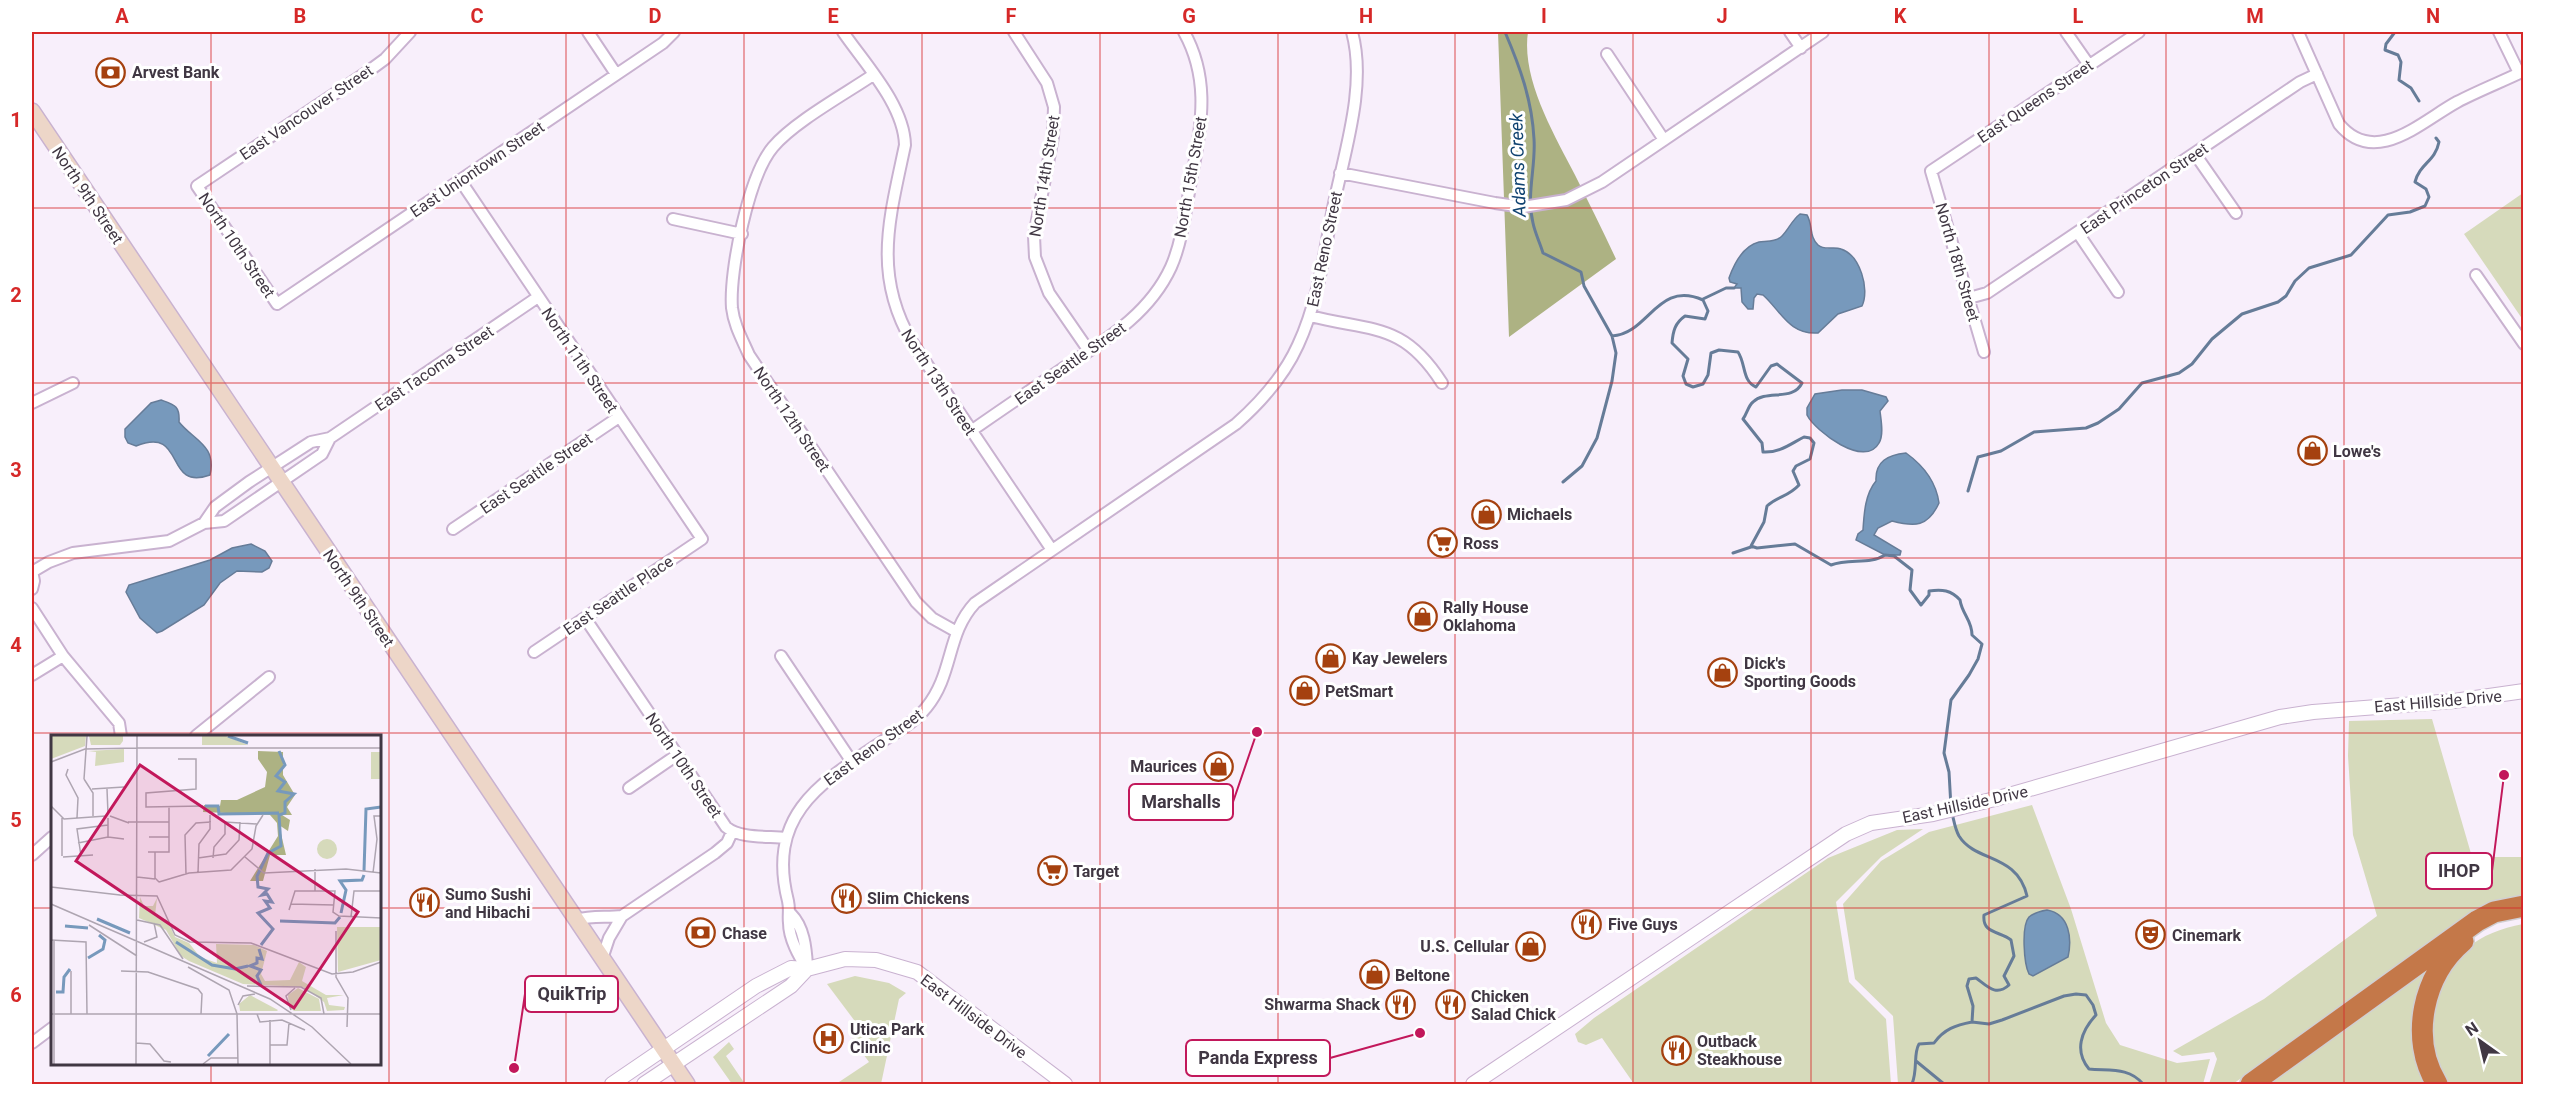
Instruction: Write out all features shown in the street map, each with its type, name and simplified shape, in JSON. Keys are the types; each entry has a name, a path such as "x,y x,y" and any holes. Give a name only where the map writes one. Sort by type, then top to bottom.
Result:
{"highway":[{"path":"2251,1084 2477,921 2494,912 2523,906"},
{"path":"2437,1084 2425,1056 2422,1029 2426,1000 2435,976 2450,955 2469,936 2494,922 2523,914"}],"main road":[{"name":"North 9th Street","path":"32,111 687,1084"}],"street":[{"name":"East Vancouver Street","path":"197,186 377,64 410,32"},
{"path":"588,32 616,74"},
{"name":"East Uniontown Street","path":"277,304 663,43 675,32"},
{"name":"North 13th Street","path":"843,32 895,107 905,134 905,145 887,236 888,279 892,298 903,326 1052,550"},
{"name":"North 14th Street","path":"1014,32 1047,83 1054,107 1053,137 1034,236 1035,258 1049,293 1089,351"},
{"name":"North 15th Street","path":"1161,286 1172,266 1177,250 1202,124 1202,83 1195,55 1184,32"},
{"path":"1340,173 1357,76 1356,44 1352,32"},
{"path":"1790,32 1801,48"},
{"name":"East Reno Street","path":"786,838 790,824 807,798 831,776 906,726 925,710 937,694 945,676 957,632 966,613 975,603 1216,439 1242,419 1269,391 1298,345 1310,316 1340,173 1495,203 1523,207 1547,205 1581,194 1823,32"},
{"path":"2066,32 2089,65"},
{"name":"East Queens Street","path":"1932,171 2139,32"},
{"path":"2298,32 2340,124 2353,138 2368,142 2390,139 2417,128 2456,103 2521,72 2499,32"},
{"path":"1607,54 1664,140"},
{"name":"East Princeton Street","path":"1969,298 1987,293 2300,82 2317,74"},
{"path":"673,219 742,234 757,173 774,145 797,126 873,75"},
{"path":"2195,153 2236,213"},
{"name":"North 18th Street","path":"1932,171 1984,352"},
{"name":"North 11th Street","path":"460,180 702,539"},
{"name":"North 10th Street","path":"197,186 277,304"},
{"path":"2078,233 2118,292"},
{"name":"North 12th Street","path":"742,234 733,281 732,307 736,327 749,355 916,602 932,618 957,632"},
{"path":"2476,275 2523,344"},
{"name":"East Seattle Street","path":"971,430 1134,318 1161,286"},
{"name":"East Tacoma Street","path":"204,523 214,507 311,442 330,438 538,297"},
{"path":"1310,316 1377,330 1401,339 1416,348 1442,383"},
{"path":"32,403 73,383"},
{"name":"East Seattle Street","path":"453,529 619,417"},
{"name":"East Tacoma Street","path":"32,572 49,562 73,553 169,541 204,523 224,521 322,454 330,438"},
{"name":"East Seattle Place","path":"534,652 702,539"},
{"path":"32,572 34,581 32,589"},
{"path":"32,608 63,656 119,723 122,735"},
{"name":"North 10th Street","path":"585,618 726,827 732,832 786,838"},
{"path":"32,675 63,656"},
{"path":"781,656 852,762"},
{"path":"197,735 269,677"},
{"name":"East Hillside Drive","path":"1473,1084 1846,834 1871,823 1970,806 2280,717 2313,712 2454,701 2523,691"},
{"path":"629,788 677,755"},
{"path":"602,959 609,938 622,916 715,854 726,843 732,832"},
{"path":"32,855 51,838"},
{"path":"786,838 782,863 791,914 788,923 796,950 807,969"},
{"path":"576,920 590,916 604,918 622,916"},
{"name":"East Hillside Drive","path":"612,1084 756,986 791,968 807,969 845,959 876,960 917,972 1065,1084"},
{"name":"East Hillside Drive","path":"644,1084 791,986 807,969"},
{"path":"32,1043 51,1029"}],"green space":[{"path":"1498,32 1528,32 1529,68 1541,106 1616,259 1509,337"},
{"path":"2523,193 2523,320 2464,234"},
{"path":"2432,719 2472,857 2523,857 2523,896 2467,915 2233,1084 2209,1084 2217,1059 2214,1052 2182,1056 2173,1051 2264,999 2377,916 2353,835 2348,756 2349,721"},
{"path":"2032,805 2071,909 2106,1023 2120,1045 2177,1063 2210,1059 2203,1084 1898,1084 1893,1016 1855,979 1843,904 1881,861 1929,832"},
{"path":"1923,829 1881,857 1836,902 1849,982 1886,1019 1891,1084 1634,1084 1602,1038 1586,1045 1578,1042 1575,1034 1594,1018 1828,858 1897,830"},
{"path":"2523,924 2523,1084 2445,1084 2428,1030 2429,1017 2440,984 2457,958 2467,948 2492,933"},
{"path":"2433,956 2428,1084 2259,1084"},
{"path":"855,976 889,983 906,993 899,999 881,1084 836,1084 869,1062 852,1039 863,1032 827,984"},
{"path":"729,1042 734,1049 726,1056 745,1084 732,1084 713,1057"}],"water":[{"path":"1800,214 1807,215 1813,238 1818,245 1848,252 1858,265 1864,282 1862,306 1838,314 1818,333 1808,333 1793,326 1763,295 1757,294 1754,298 1753,309 1748,309 1742,302 1741,288 1734,288 1737,284 1730,282 1729,278 1736,262 1748,247 1759,242 1780,238"},
{"path":"1862,390 1886,397 1888,401 1880,411 1881,440 1872,450 1863,452 1841,445 1820,430 1807,415 1807,408 1815,394"},
{"path":"161,400 176,407 179,422 207,450 211,465 210,475 195,478 186,475 179,468 169,450 162,444 152,442 136,446 128,443 125,429 151,403"},
{"path":"1906,453 1928,475 1939,503 1925,521 1907,524 1892,521 1878,528 1874,535 1901,551 1900,555 1885,555 1856,540 1858,534 1863,530 1867,498 1876,481 1880,464 1888,457"},
{"path":"251,544 265,551 272,561 269,568 262,572 237,571 220,583 204,605 157,633 140,618 126,592 129,585 210,560 232,548"},
{"path":"2047,910 2061,916 2068,928 2070,943 2068,957 2033,976 2029,974 2026,962 2024,945 2026,922 2029,917"}],"waterway":[{"name":"Adams Creek","path":"1505,32 1520,71 1531,111 1534,149 1530,202 1536,234 1543,253 1581,272 1584,286 1612,336 1625,333 1635,327 1664,302 1675,297 1687,296 1703,300 1708,311 1705,319 1685,316 1679,321 1674,331 1672,343 1688,359 1683,376 1686,384 1693,387 1703,384 1708,375 1711,353 1719,350 1738,352 1748,381 1756,387 1771,366 1777,364 1802,383 1792,392 1758,398 1751,404 1743,419 1762,443 1763,452 1780,450 1804,437 1810,438 1814,443 1810,459 1796,466 1793,471 1799,485 1767,506 1764,522 1751,546 1757,548 1795,544 1831,565 1873,560 1885,555 1894,556 1912,570 1910,590 1921,605 1929,595 1929,591 1946,591 1960,600 1972,635 1982,644 1978,659 1951,700 1944,753 1949,772 1951,807"},
{"path":"2395,32 2386,44 2385,50 2398,55 2401,62 2399,80 2411,88 2419,101"},
{"path":"1968,491 1978,457 2001,451 2034,432 2086,428 2098,423 2119,409 2142,383 2179,373 2192,364 2212,339 2242,314 2278,302 2286,296 2295,281 2309,268 2351,255 2388,215 2410,212 2425,206 2429,197 2426,189 2415,182 2420,171 2437,149 2439,142 2436,138"},
{"path":"1703,299 1726,288 1734,288"},
{"path":"1563,482 1582,466 1597,438 1612,381 1616,353 1612,336"},
{"path":"1733,553 1751,547"},
{"name":"Adams Creek","path":"1952,813 1959,836 1966,845 2015,872 2027,896 1984,915 1984,921 1989,929 2011,940 2014,956 2004,976 2009,985 2004,988 1992,989 1976,978 1969,979 1967,986 1973,1006 1972,1022 1989,1024 2064,996 2086,995 2096,1015 2086,1028 2081,1041 2084,1062 2089,1069 2125,1072 2143,1084"},
{"path":"1912,1084 1919,1044 1934,1043 1951,1028 1972,1022"},
{"path":"1916,1061 1944,1084"}],"place":[{"name":"Arvest Bank","path":"111,72"},
{"name":"Lowe's","path":"2312,451"},
{"name":"Michaels","path":"1486,514"},
{"name":"Ross","path":"1442,543"},
{"name":"Rally House Oklahoma","path":"1422,616"},
{"name":"Kay Jewelers","path":"1331,658"},
{"name":"Dick's Sporting Goods","path":"1723,672"},
{"name":"PetSmart","path":"1304,691"},
{"name":"Marshalls","path":"1257,732"},
{"name":"Maurices","path":"1218,766"},
{"name":"IHOP","path":"2504,775"},
{"name":"Target","path":"1052,871"},
{"name":"Slim Chickens","path":"846,898"},
{"name":"Sumo Sushi and Hibachi","path":"424,903"},
{"name":"Five Guys","path":"1587,924"},
{"name":"Chase","path":"701,933"},
{"name":"Cinemark","path":"2151,935"},
{"name":"U.S. Cellular","path":"1530,946"},
{"name":"Beltone","path":"1374,975"},
{"name":"Shwarma Shack","path":"1401,1004"},
{"name":"Chicken Salad Chick","path":"1450,1005"},
{"name":"Panda Express","path":"1420,1033"},
{"name":"Utica Park Clinic","path":"829,1038"},
{"name":"Outback Steakhouse","path":"1676,1050"},
{"name":"QuikTrip","path":"514,1068"}]}
